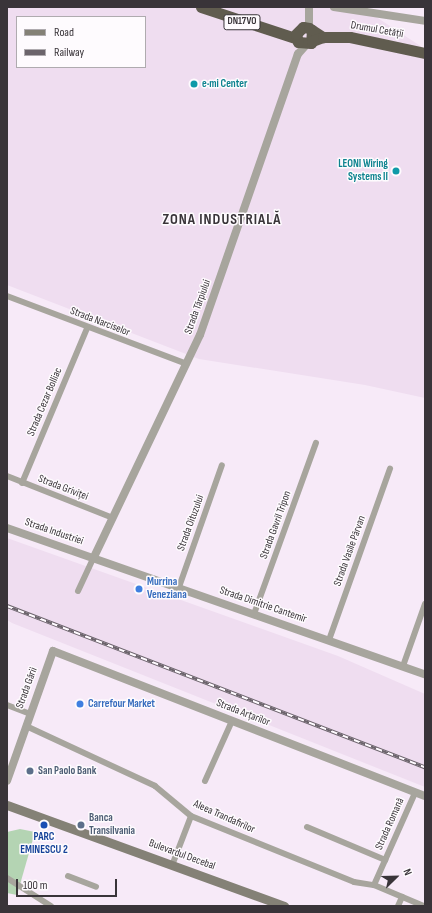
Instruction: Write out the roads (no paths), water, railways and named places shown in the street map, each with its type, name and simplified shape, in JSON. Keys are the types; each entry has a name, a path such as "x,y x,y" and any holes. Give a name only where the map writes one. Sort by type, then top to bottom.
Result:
{"highway":[{"name":"Drumul Cetății","path":"201,7 284,34 305,29 323,37 378,41 425,53"}],"main road":[{"path":"7,805 7,812"},
{"name":"Bulevardul Decebal","path":"7,805 24,814 173,864 284,906"},
{"name":"Bulevardul Decebal","path":"7,812 24,814"}],"street":[{"path":"334,7 388,17 425,21"},
{"name":"Strada Tărpiului","path":"94,557 187,364 276,126 305,29"},
{"name":"Strada Narciselor","path":"7,296 87,328 187,364"},
{"name":"Strada Cezar Bolliac","path":"22,483 87,328"},
{"name":"Strada Gavril Tripon","path":"254,614 316,443"},
{"name":"Strada Oituzului","path":"179,587 222,465"},
{"name":"Strada Vasile Pârvan","path":"329,640 390,469"},
{"name":"Strada Griviței","path":"7,476 113,518"},
{"name":"Strada Industriei","path":"7,528 94,557"},
{"path":"78,591 94,557"},
{"name":"Strada Dimitrie Cantemir","path":"94,557 425,674"},
{"path":"403,666 425,604"},
{"name":"Strada Gării","path":"7,780 53,651"},
{"name":"Strada Arțarilor","path":"53,651 425,796"},
{"path":"7,705 30,714"},
{"path":"205,781 232,721"},
{"name":"Aleea Trandafirilor","path":"26,726 156,786 191,816 354,882 374,885 424,906"},
{"name":"Strada Romană","path":"374,885 415,793"},
{"path":"173,864 191,816"},
{"path":"307,827 385,860"},
{"path":"68,876 96,886"},
{"path":"7,878 51,906"},
{"path":"398,906 402,897"}],"railway":[{"path":"7,606 425,767"}],"place":[{"name":"e·mi Center","path":"194,84"},
{"name":"LEONI Wiring Systems II","path":"396,171"},
{"name":"Murrina Veneziana","path":"139,589"},
{"name":"Carrefour Market","path":"80,704"},
{"name":"San Paolo Bank","path":"30,771"},
{"name":"PARC EMINESCU 2","path":"44,825"},
{"name":"Banca Transilvania","path":"81,825"}],"district":[{"name":"ZONA INDUSTRIALĂ","path":"222,220"}]}
